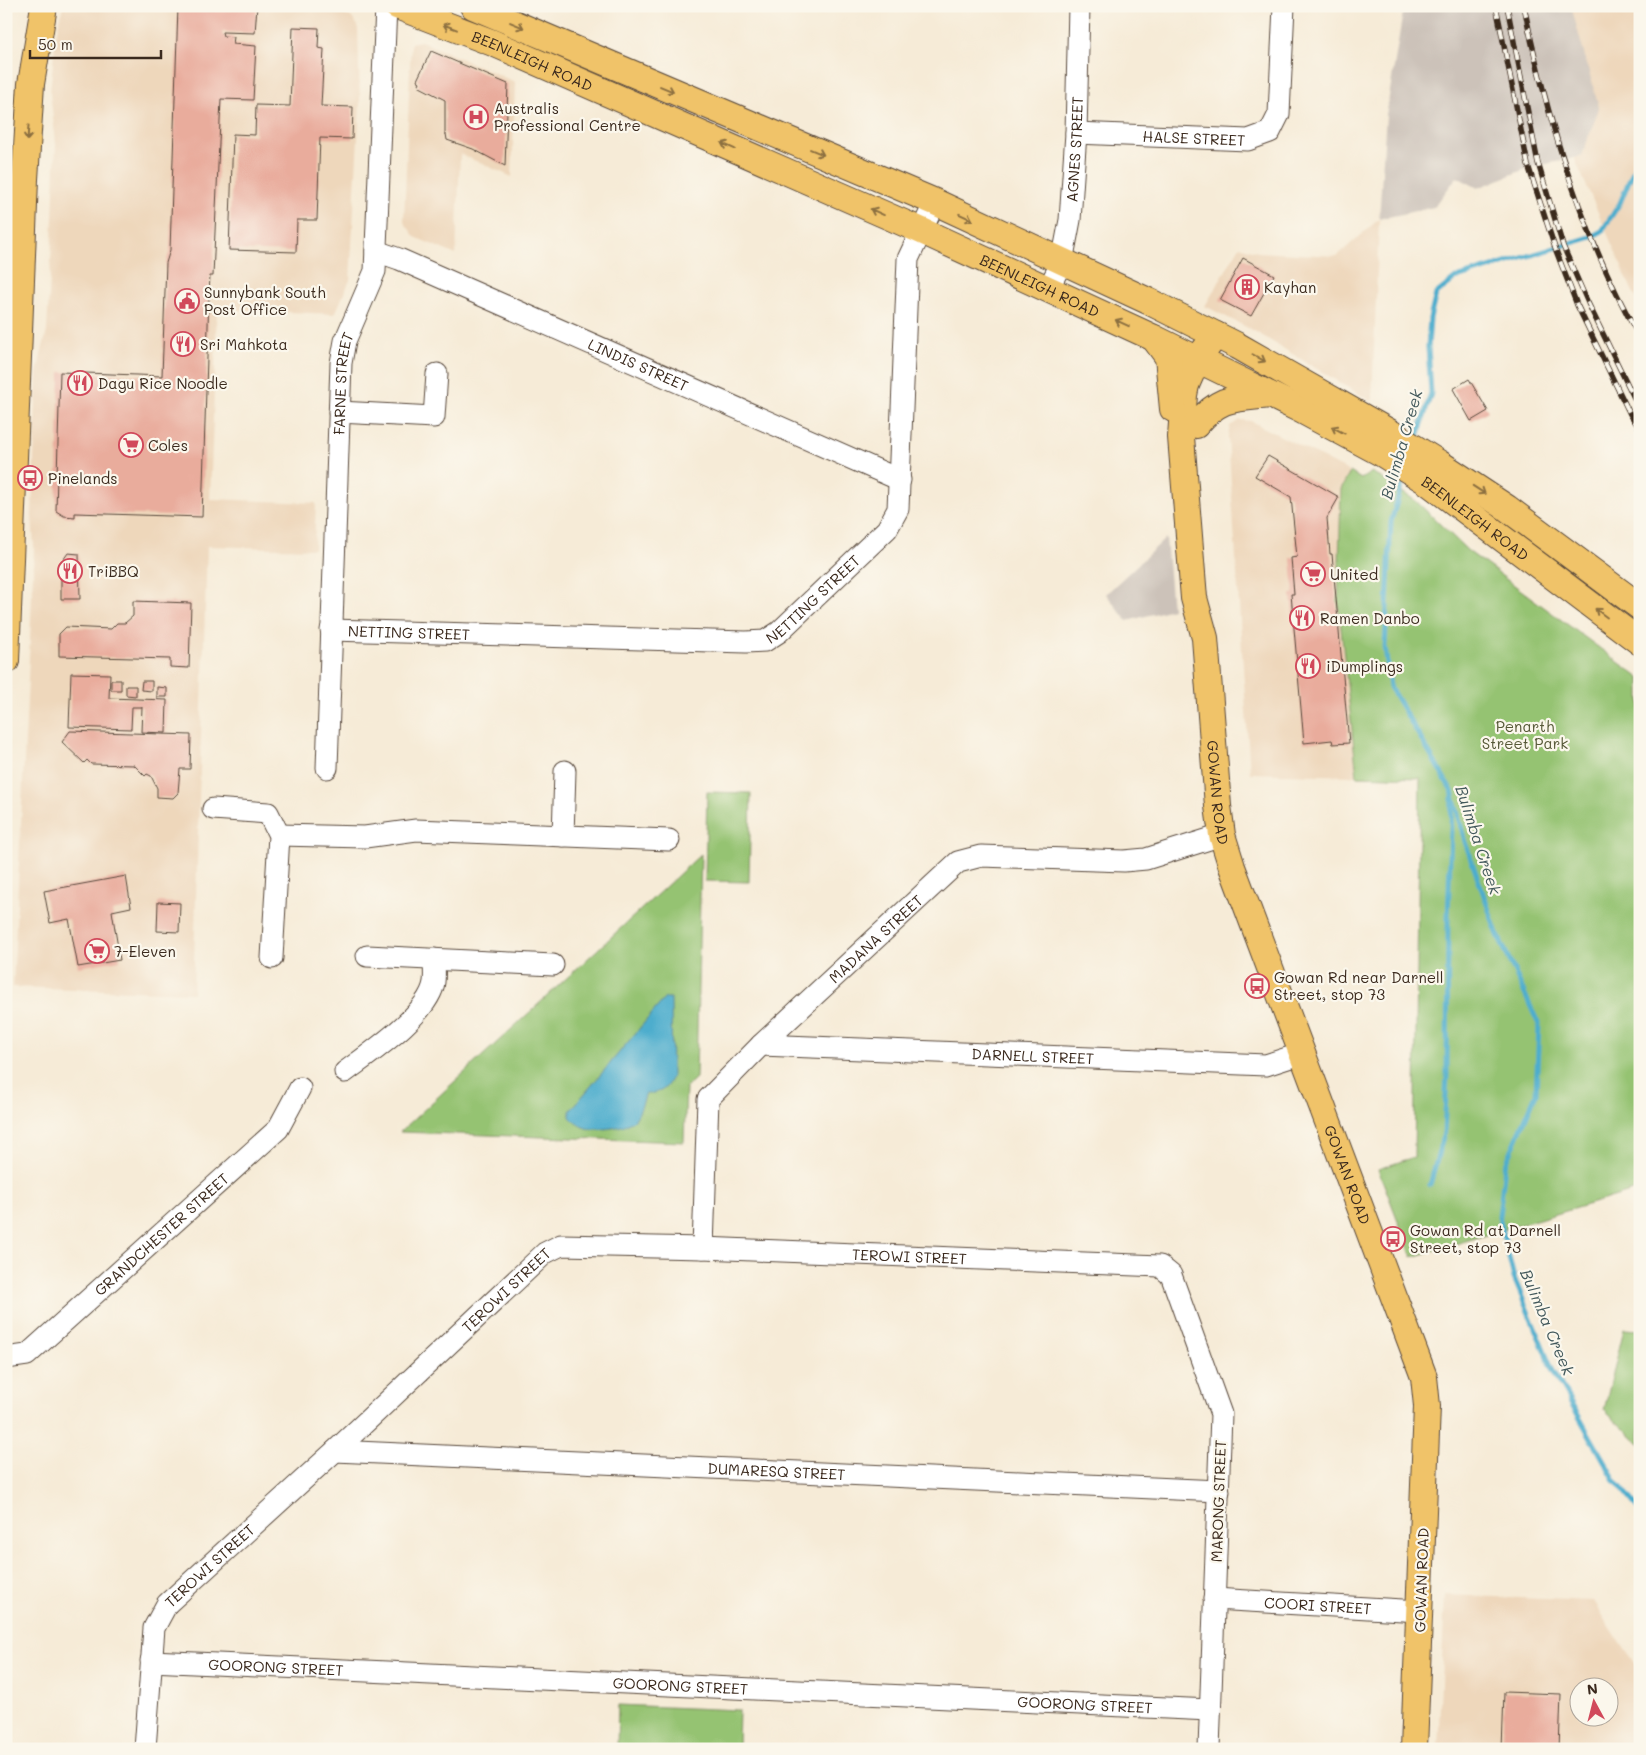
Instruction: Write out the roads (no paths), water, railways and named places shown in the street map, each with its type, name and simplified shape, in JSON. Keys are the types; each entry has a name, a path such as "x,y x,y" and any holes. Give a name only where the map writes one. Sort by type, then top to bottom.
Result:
{"main road":[{"path":"6,661 11,564 15,210 31,84 44,6"},
{"name":"BEENLEIGH ROAD","path":"396,6 493,43 922,231 1154,338 1270,395 1386,443"},
{"name":"BEENLEIGH ROAD","path":"472,6 935,202 1238,346 1434,473 1507,508 1640,607"},
{"name":"GOWAN ROAD","path":"1216,335 1204,364 1186,385 1184,396 1188,431 1194,598 1205,638 1222,835 1424,1377 1427,1406 1414,1749"},
{"path":"1154,338 1168,357 1174,415 1188,431 1208,411 1221,402 1270,395"},
{"name":"BEENLEIGH ROAD","path":"1434,473 1640,642"}],"street":[{"name":"FARNE STREET","path":"327,768 341,363 345,341 374,271 386,6"},
{"name":"AGNES STREET","path":"1048,289 1062,262 1070,220 1076,133 1079,6"},
{"name":"HALSE STREET","path":"1076,133 1248,140 1270,132 1279,114 1284,6"},
{"name":"NETTING STREET","path":"331,630 746,642 765,640 779,632 887,529 898,509 908,259 935,202"},
{"name":"LINDIS STREET","path":"376,251 408,263 900,480"},
{"path":"339,412 434,418 437,374"},
{"path":"563,836 565,771"},
{"path":"213,809 268,813 279,835 272,958"},
{"path":"279,835 365,837 416,830 669,840"},
{"name":"MADANA STREET","path":"702,1248 708,1099 761,1046 958,862 981,856 1124,861 1146,859 1222,835"},
{"path":"367,956 553,965"},
{"path":"345,1072 393,1036 425,1002 434,984 434,959"},
{"name":"DARNELL STREET","path":"761,1046 1266,1065 1303,1053"},
{"name":"GRANDCHESTER STREET","path":"6,1358 27,1355 278,1129 300,1088"},
{"name":"TEROWI STREET","path":"145,1749 154,1628 167,1604 334,1451 545,1253 561,1245 702,1248 1160,1266"},
{"name":"MARONG STREET","path":"1160,1266 1170,1275 1221,1414 1209,1749"},
{"name":"DUMARESQ STREET","path":"334,1451 1219,1491"},
{"name":"COORI STREET","path":"1214,1599 1420,1611"},
{"name":"GOORONG STREET","path":"151,1661 1210,1710"}],"water":[{"path":"665,998 671,998 672,1077 665,1088 646,1094 637,1116 626,1125 598,1129 579,1125 570,1117 570,1111"}],"waterway":[{"name":"Bulimba Creek","path":"1417,440 1431,393 1428,347 1430,318 1436,294 1456,278 1591,237 1602,231 1620,203 1640,154"},
{"name":"Bulimba Creek","path":"1404,477 1391,522 1385,647 1390,687 1452,791 1465,842 1497,933 1539,1025 1536,1094 1505,1166 1499,1216 1514,1278 1553,1371 1615,1480 1640,1511"},
{"path":"1430,1185 1444,1133 1447,1075 1448,918 1452,798"}],"railway":[{"path":"1496,6 1528,165 1555,248 1577,305 1630,414 1640,429"},
{"path":"1507,6 1538,163 1563,246 1588,303 1640,410"},
{"path":"1524,6 1544,92 1569,177 1601,259 1619,299 1640,338"}],"place":[{"name":"Australis Professional Centre","path":"476,117"},
{"name":"Kayhan","path":"1247,287"},
{"name":"Sunnybank South Post Office","path":"187,301"},
{"name":"Sri Mahkota","path":"183,344"},
{"name":"Dagu Rice Noodle","path":"80,383"},
{"name":"Coles","path":"131,445"},
{"name":"Pinelands","path":"30,478"},
{"name":"TriBBQ","path":"70,571"},
{"name":"United","path":"1313,574"},
{"name":"Ramen Danbo","path":"1302,618"},
{"name":"iDumplings","path":"1308,666"},
{"name":"7-Eleven","path":"97,951"},
{"name":"Gowan Rd near Darnell Street, stop 73","path":"1257,986"},
{"name":"Gowan Rd at Darnell Street, stop 73","path":"1393,1239"}],"park label":[{"name":"Penarth Street Park","path":"1525,734"}]}
